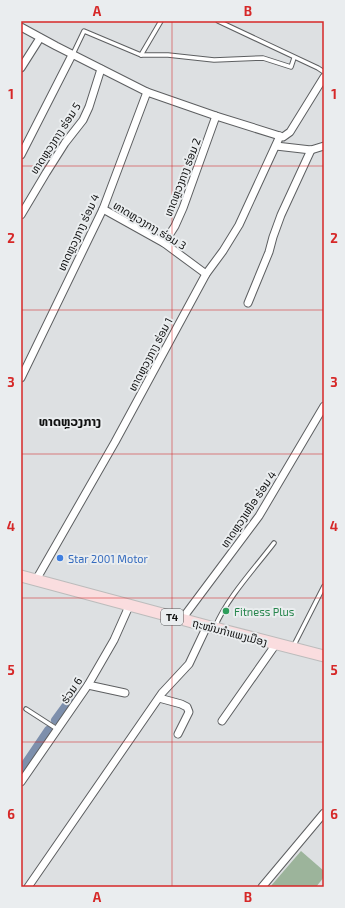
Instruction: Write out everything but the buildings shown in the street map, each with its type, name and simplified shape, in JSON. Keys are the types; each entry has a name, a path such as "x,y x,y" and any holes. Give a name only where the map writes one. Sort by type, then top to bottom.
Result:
{"main road":[{"name":"ຖະໜົນກຳແພງເມືອງ","path":"21,576 324,656"}],"street":[{"path":"21,27 72,55 147,92 283,137 288,134 324,77"},
{"path":"21,68 40,38"},
{"path":"21,154 72,55"},
{"name":"ທາດຫຼວງກາງ ຮ່ອມ 5","path":"21,215 65,143 83,120 89,107 101,69"},
{"name":"ທາດຫຼວງກາງ ຮ່ອມ 4","path":"21,378 103,209 147,92"},
{"name":"ທາດຫຼວງກາງ ຮ່ອມ 2","path":"164,243 175,226 183,208 216,116"},
{"name":"ທາດຫຼວງກາງ ຮ່ອມ 1","path":"36,580 115,442 206,274 223,251 238,225 280,136"},
{"path":"276,146 311,150 324,146"},
{"path":"248,303 269,252 281,215 311,150"},
{"name":"ທາດຫຼວງກາງ ຮ່ອມ 3","path":"103,209 164,243 206,274"},
{"name":"ທາດຫຼວງເໜືອ ຮ່ອມ 4","path":"182,619 259,516 324,406"},
{"name":"ຮ່ວມ 6","path":"21,782 88,685 114,640 130,604"},
{"path":"28,887 167,686 189,664 211,627"},
{"path":"222,721 276,644"},
{"path":"88,685 125,693"},
{"path":"159,698 187,707 189,712 178,734"},
{"path":"262,887 324,814"}],"lane":[{"path":"141,55 161,21"},
{"path":"218,21 324,72"},
{"path":"72,55 84,31 141,55 168,55 214,60 263,58 291,67 294,58"},
{"path":"211,627 274,543"},
{"path":"292,648 324,586"},
{"path":"26,709 57,729"}],"green space":[{"path":"301,851 324,871 324,877 316,887 270,887"}],"waterway":[{"path":"55,720 74,694"},
{"path":"21,770 48,730"}],"place":[{"name":"Star 2001 Motor","path":"60,558"},
{"name":"Fitness Plus","path":"226,611"}],"district":[{"name":"ທາດຫຼວງກາງ","path":"70,421"}]}
